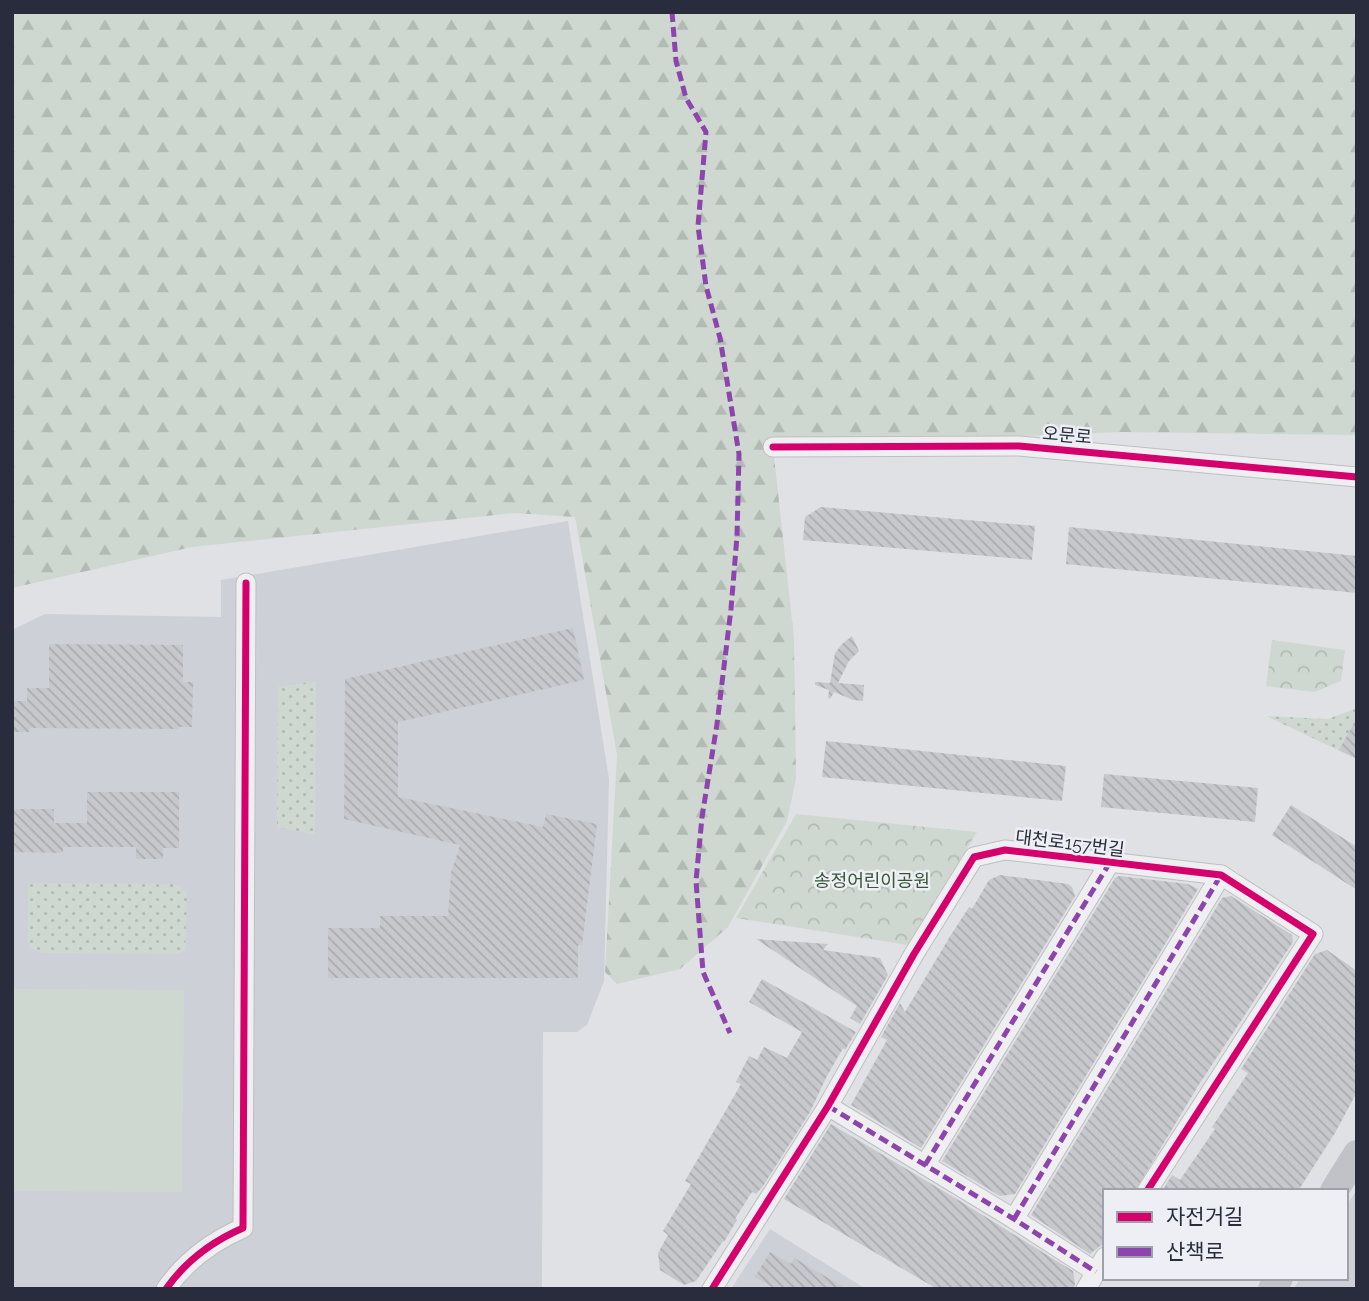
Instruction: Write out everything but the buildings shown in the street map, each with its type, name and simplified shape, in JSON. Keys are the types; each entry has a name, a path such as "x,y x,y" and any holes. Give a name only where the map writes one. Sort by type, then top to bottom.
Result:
{"street":[{"name":"오문로","path":"773,447 1019,446 1357,477"},
{"path":"166,1289 180,1269 226,1236 243,1228 246,583"},
{"name":"대천로157번길","path":"712,1289 828,1106 914,954 974,857 1004,850 1221,875 1313,934 1148,1189"},
{"name":"대천로157번길","path":"925,1165 1109,864"},
{"path":"1014,1219 1221,875"},
{"path":"828,1106 1014,1219 1096,1273"},
{"path":"1335,1189 1357,1154"}],"shaded area":[{"path":"568,521 609,779 604,981 587,1025 577,1032 543,1032 542,1289 12,1289 12,630 45,614 221,617 221,580"},
{"path":"1357,1190 1357,1289 1294,1289 1299,1280 1348,1280 1348,1203"},
{"path":"770,1229 866,1289 731,1289"}],"green space":[{"path":"12,12 1357,12 1357,435 1120,432 773,447 794,638 796,779 787,821 728,927 680,969 617,984 605,972 617,755 575,517 514,513 192,547 12,588"},
{"path":"1272,640 1345,650 1341,681 1314,692 1266,686"},
{"path":"316,681 315,835 277,827 278,687"},
{"path":"1357,708 1357,759 1266,716 1328,719"},
{"name":"송정어린이공원","path":"796,814 977,832 908,945 736,918"},
{"path":"28,883 173,884 181,887 187,896 185,950 177,954 41,953 32,949 28,943"},
{"path":"12,989 184,990 182,1192 12,1191"}],"marked path":[{"path":"672,12 676,61 686,98 706,132 698,226 706,286 720,338 739,454 737,536 731,609 702,817 696,881 703,972 730,1033"},
{"path":"925,1165 1109,864"},
{"path":"1014,1219 1221,875"},
{"path":"828,1106 1096,1272"}],"cycle path":[{"path":"773,447 1019,446 1357,477"},
{"path":"166,1289 200,1253 243,1228 246,583"},
{"path":"712,1289 828,1106 914,954 974,857 1005,850 1221,875 1313,934 1148,1189"}]}
